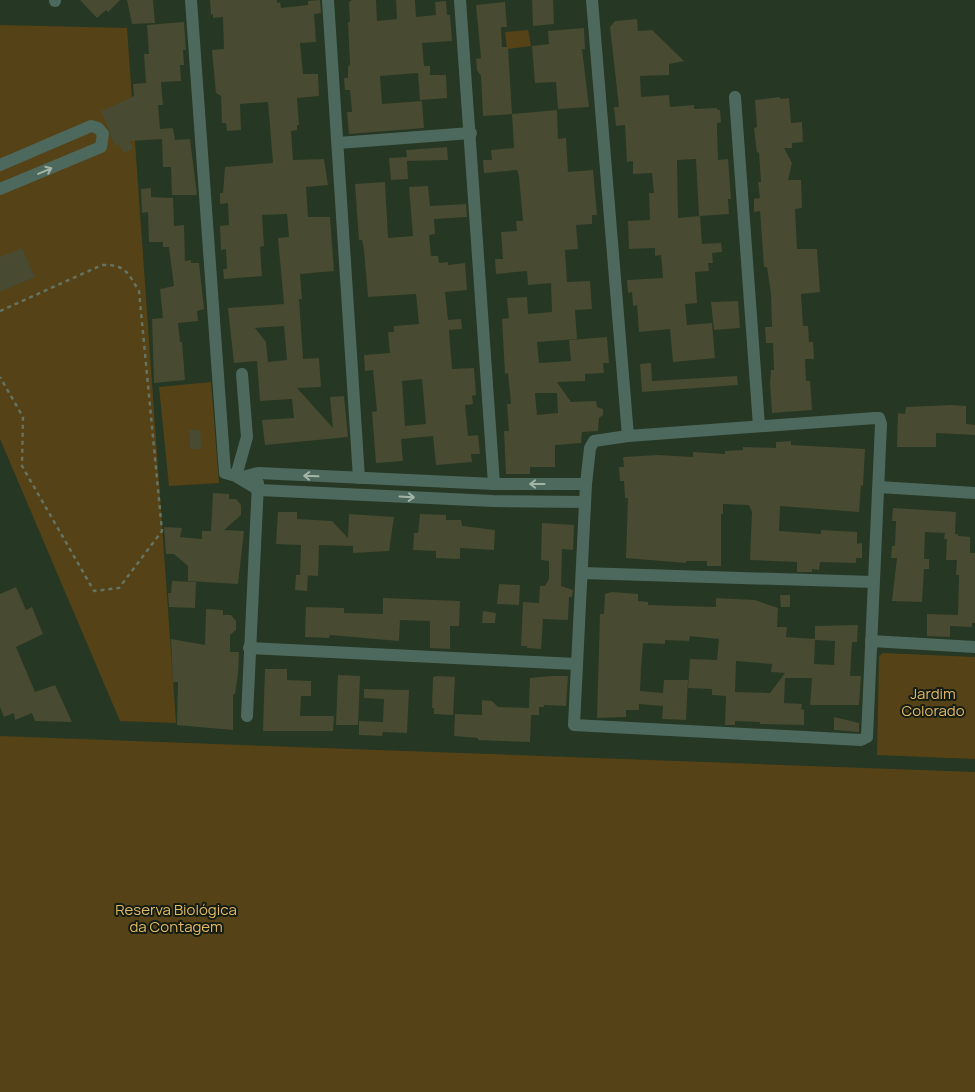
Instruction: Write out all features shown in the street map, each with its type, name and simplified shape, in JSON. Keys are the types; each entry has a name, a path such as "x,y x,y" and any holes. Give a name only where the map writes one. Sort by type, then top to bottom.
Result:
{"street":[{"path":"191,0 224,471 228,475 238,477 258,490 585,502"},
{"path":"328,0 359,478"},
{"path":"460,0 471,133 494,484"},
{"path":"592,0 628,436"},
{"path":"735,97 759,426"},
{"path":"0,165 91,126 98,128 103,134 102,147 0,189"},
{"path":"338,143 471,133"},
{"path":"238,477 247,437 242,374"},
{"path":"879,418 881,424 879,487 867,738 861,740 574,725 586,484 592,444 599,439 628,436 879,418"},
{"path":"238,477 258,473 494,484 586,484"},
{"path":"247,716 258,473"},
{"path":"441,481 441,498"},
{"path":"879,487 975,493"},
{"path":"582,573 873,582"},
{"path":"871,641 975,647"},
{"path":"249,648 577,664"}],"path":[{"path":"0,311 102,265 114,265 127,270 139,291 162,530 119,588 94,592 22,466 23,417 0,377"}],"green space":[{"path":"0,25 127,28 176,723 120,721 0,439"},
{"path":"528,30 531,46 507,49 505,32"},
{"path":"211,382 219,483 169,486 159,387"},
{"name":"Jardim Colorado","path":"883,653 975,657 975,759 877,755 879,656"},
{"name":"Reserva Biológica da Contagem","path":"0,736 975,772 975,1092 0,1092"}],"building":[{"path":"80,0 120,0 108,12 106,10 97,18"},
{"path":"127,0 153,0 155,23 132,24"},
{"path":"210,0 277,0 277,3 280,2 281,8 308,5 308,1 320,0 321,13 314,14 316,42 300,43 303,74 318,74 319,96 297,98 299,125 297,125 297,130 291,131 293,160 324,159 328,185 306,187 308,217 330,217 334,271 300,274 302,299 299,299 303,359 319,358 321,387 297,388 333,428 330,397 344,396 348,437 265,445 262,420 294,418 292,399 260,401 257,361 234,363 228,308 284,304 278,238 289,237 287,214 262,215 264,246 260,247 262,276 224,279 223,269 227,269 226,249 221,250 220,226 229,225 228,203 220,204 220,193 223,193 225,167 273,163 268,102 240,104 241,130 227,131 226,123 222,123 221,96 216,93 212,50 224,49 223,17 213,18 213,14 211,15","holes":["284,326 287,360 268,362 266,342 255,328"]},
{"path":"352,0 376,0 377,21 397,19 396,0 415,0 416,17 436,15 435,2 446,1 447,15 450,15 452,41 422,43 424,66 430,66 430,75 446,75 447,98 420,100 418,73 380,76 382,104 422,101 424,128 349,134 347,112 352,112 350,90 345,90 344,78 348,78 348,67 350,64 348,22 350,22 349,2"},
{"path":"532,0 553,0 554,24 533,26"},
{"path":"505,2 507,27 501,27 502,47 508,47 512,114 483,116 481,76 477,70 476,59 481,58 476,5"},
{"path":"637,19 638,31 652,30 684,61 669,64 669,75 640,76 641,97 669,95 670,107 694,105 694,109 717,108 717,110 720,110 721,122 717,123 718,160 728,159 731,199 728,199 729,214 699,216 696,159 677,160 678,218 700,216 702,244 721,243 722,252 712,253 713,263 708,263 709,271 695,272 697,303 685,304 687,325 712,323 715,358 673,362 670,329 639,332 637,305 633,306 632,292 628,293 627,280 663,278 661,255 655,256 655,248 629,249 628,221 650,220 649,193 654,193 652,173 633,174 633,161 627,162 625,125 616,126 614,107 619,107 610,27 615,21"},
{"path":"184,22 186,50 183,50 184,65 180,65 181,81 161,82 163,105 158,105 160,129 173,128 175,140 190,139 197,195 172,195 171,167 163,167 162,139 130,141 133,149 123,153 119,144 115,146 101,111 134,96 133,84 146,83 144,54 149,54 147,25"},
{"path":"584,28 585,49 582,49 589,107 558,109 556,82 535,83 532,46 549,44 548,31"},
{"path":"780,97 780,99 789,98 791,123 802,122 803,142 792,143 792,148 784,148 792,163 788,180 801,180 802,208 795,209 797,249 817,249 820,292 801,294 803,326 808,326 809,342 813,342 814,359 805,359 806,381 810,381 812,410 772,413 770,383 771,370 774,370 773,343 766,343 765,327 772,327 771,294 767,267 764,267 760,211 754,212 754,199 760,198 758,182 761,182 759,152 757,153 754,128 757,127 755,100"},
{"path":"557,110 558,139 566,138 568,172 593,170 597,215 592,215 592,224 576,225 578,249 565,250 567,282 590,281 592,309 575,310 577,339 537,342 539,363 571,361 569,340 607,337 609,363 603,363 604,373 585,374 585,381 557,382 571,402 596,401 597,407 603,409 603,415 599,418 598,431 582,432 581,443 555,445 555,467 530,467 530,474 506,474 504,431 509,431 507,404 511,404 508,373 505,374 502,319 509,318 507,298 527,297 528,314 552,312 551,283 528,285 527,271 496,274 495,259 503,259 501,232 517,231 516,221 523,221 519,177 517,170 484,173 483,160 492,160 491,150 514,148 512,114","holes":["535,393 557,393 558,413 537,415"]},
{"path":"447,147 448,160 407,161 408,179 391,180 389,158 407,157 406,150"},
{"path":"385,182 388,238 413,236 409,187 428,186 430,206 466,204 467,217 434,219 435,234 429,235 431,256 438,256 439,263 448,262 448,265 465,263 467,290 445,292 448,320 461,319 462,329 449,330 452,369 474,368 476,395 472,396 473,404 465,405 468,436 478,435 480,454 471,454 472,462 436,465 433,436 401,439 403,461 376,463 372,412 377,411 373,370 365,371 364,355 390,353 388,332 394,332 394,326 419,324 416,294 368,297 364,250 362,240 359,240 355,184","holes":["422,379 426,424 405,426 402,381"]},
{"path":"151,188 151,197 173,198 174,226 184,225 185,261 191,260 191,263 199,263 204,309 197,311 198,321 178,323 180,342 182,342 185,380 154,383 152,319 163,318 160,289 174,286 169,247 163,247 163,242 149,242 148,212 142,213 141,189"},
{"path":"22,248 35,277 0,292 0,257"},
{"path":"738,301 740,328 714,330 711,302"},
{"path":"651,363 652,381 737,376 738,385 642,392 640,364"},
{"path":"966,406 966,424 975,425 975,435 936,433 936,447 897,447 898,413 905,414 906,407"},
{"path":"189,430 200,430 202,449 190,449"},
{"path":"791,441 791,445 865,449 863,486 861,485 859,512 780,506 779,531 821,534 821,530 857,532 857,544 862,543 862,558 856,558 856,563 820,562 819,570 812,569 812,572 797,572 797,562 750,560 752,512 749,505 723,504 723,514 721,514 721,566 707,566 707,561 686,561 686,563 626,558 628,498 625,498 624,481 620,481 619,467 624,467 623,457 658,455 693,457 693,452 725,454 725,451 743,450 743,447 776,448 776,442"},
{"path":"213,493 229,494 229,499 236,499 241,505 241,515 224,530 244,531 238,584 188,581 188,566 174,554 166,554 164,527 182,528 180,537 202,539 202,531 211,531"},
{"path":"893,508 956,512 955,534 970,537 970,553 975,553 975,623 972,623 972,627 950,626 950,637 927,636 927,614 958,615 959,575 956,575 957,560 946,560 947,539 944,539 945,533 925,532 924,559 929,559 929,569 924,569 922,602 892,601 897,558 891,558 892,546 895,546 896,521 892,521"},
{"path":"278,512 297,512 297,519 332,521 348,538 349,514 394,517 389,551 353,553 353,546 319,545 318,576 300,575 301,545 276,544"},
{"path":"420,514 446,515 446,520 461,520 462,526 495,530 494,550 460,548 460,559 436,558 436,551 413,550 414,533 418,533"},
{"path":"542,523 574,525 573,550 562,549 561,586 573,590 572,597 569,597 568,620 543,619 541,649 521,646 523,602 539,603 540,586 545,586 549,579 549,561 541,560"},
{"path":"296,575 308,575 307,591 295,590"},
{"path":"172,581 196,582 195,608 169,607 168,593 171,593"},
{"path":"499,584 520,585 519,605 497,604"},
{"path":"16,587 26,610 32,607 43,634 16,647 35,692 55,685 72,722 35,721 32,713 15,720 14,713 4,717 0,707 0,594"},
{"path":"612,592 638,594 638,601 648,602 648,605 716,607 716,598 755,600 778,608 777,627 787,627 786,637 815,639 815,626 858,625 857,642 852,642 850,676 861,676 859,705 810,705 812,678 785,678 784,703 802,704 804,725 760,724 760,722 735,721 735,725 725,725 726,696 712,695 712,689 688,688 690,659 717,660 719,639 690,636 689,641 665,640 665,644 643,643 641,669 640,691 663,693 664,680 688,680 686,720 662,719 663,706 639,704 639,710 626,710 626,717 597,718 600,614 604,614 605,594","holes":["815,640 835,641 834,665 814,664","736,661 772,664 771,672 785,673 770,693 735,692"]},
{"path":"780,595 790,595 790,607 781,607"},
{"path":"383,598 460,601 459,626 450,626 450,649 430,648 430,621 400,620 399,641 330,635 329,638 305,637 306,607 344,608 344,613 383,614"},
{"path":"206,609 223,610 223,615 231,615 236,621 236,630 230,635 230,652 239,652 238,674 235,694 233,694 233,730 177,725 178,682 173,682 171,639 205,645"},
{"path":"483,611 496,613 495,623 482,623"},
{"path":"265,669 287,669 287,680 311,681 311,696 301,696 300,716 334,716 333,731 263,731"},
{"path":"338,675 360,676 358,725 336,725"},
{"path":"568,676 566,706 544,705 544,707 539,707 539,715 531,715 530,742 478,740 478,738 454,736 455,714 482,715 482,700 492,701 498,707 529,708 530,678"},
{"path":"433,677 455,677 453,715 434,714 434,708 432,708"},
{"path":"364,689 409,690 407,733 383,732 382,736 359,735 359,721 383,722 384,699 364,698"},
{"path":"834,717 859,723 859,732 834,730"}]}
